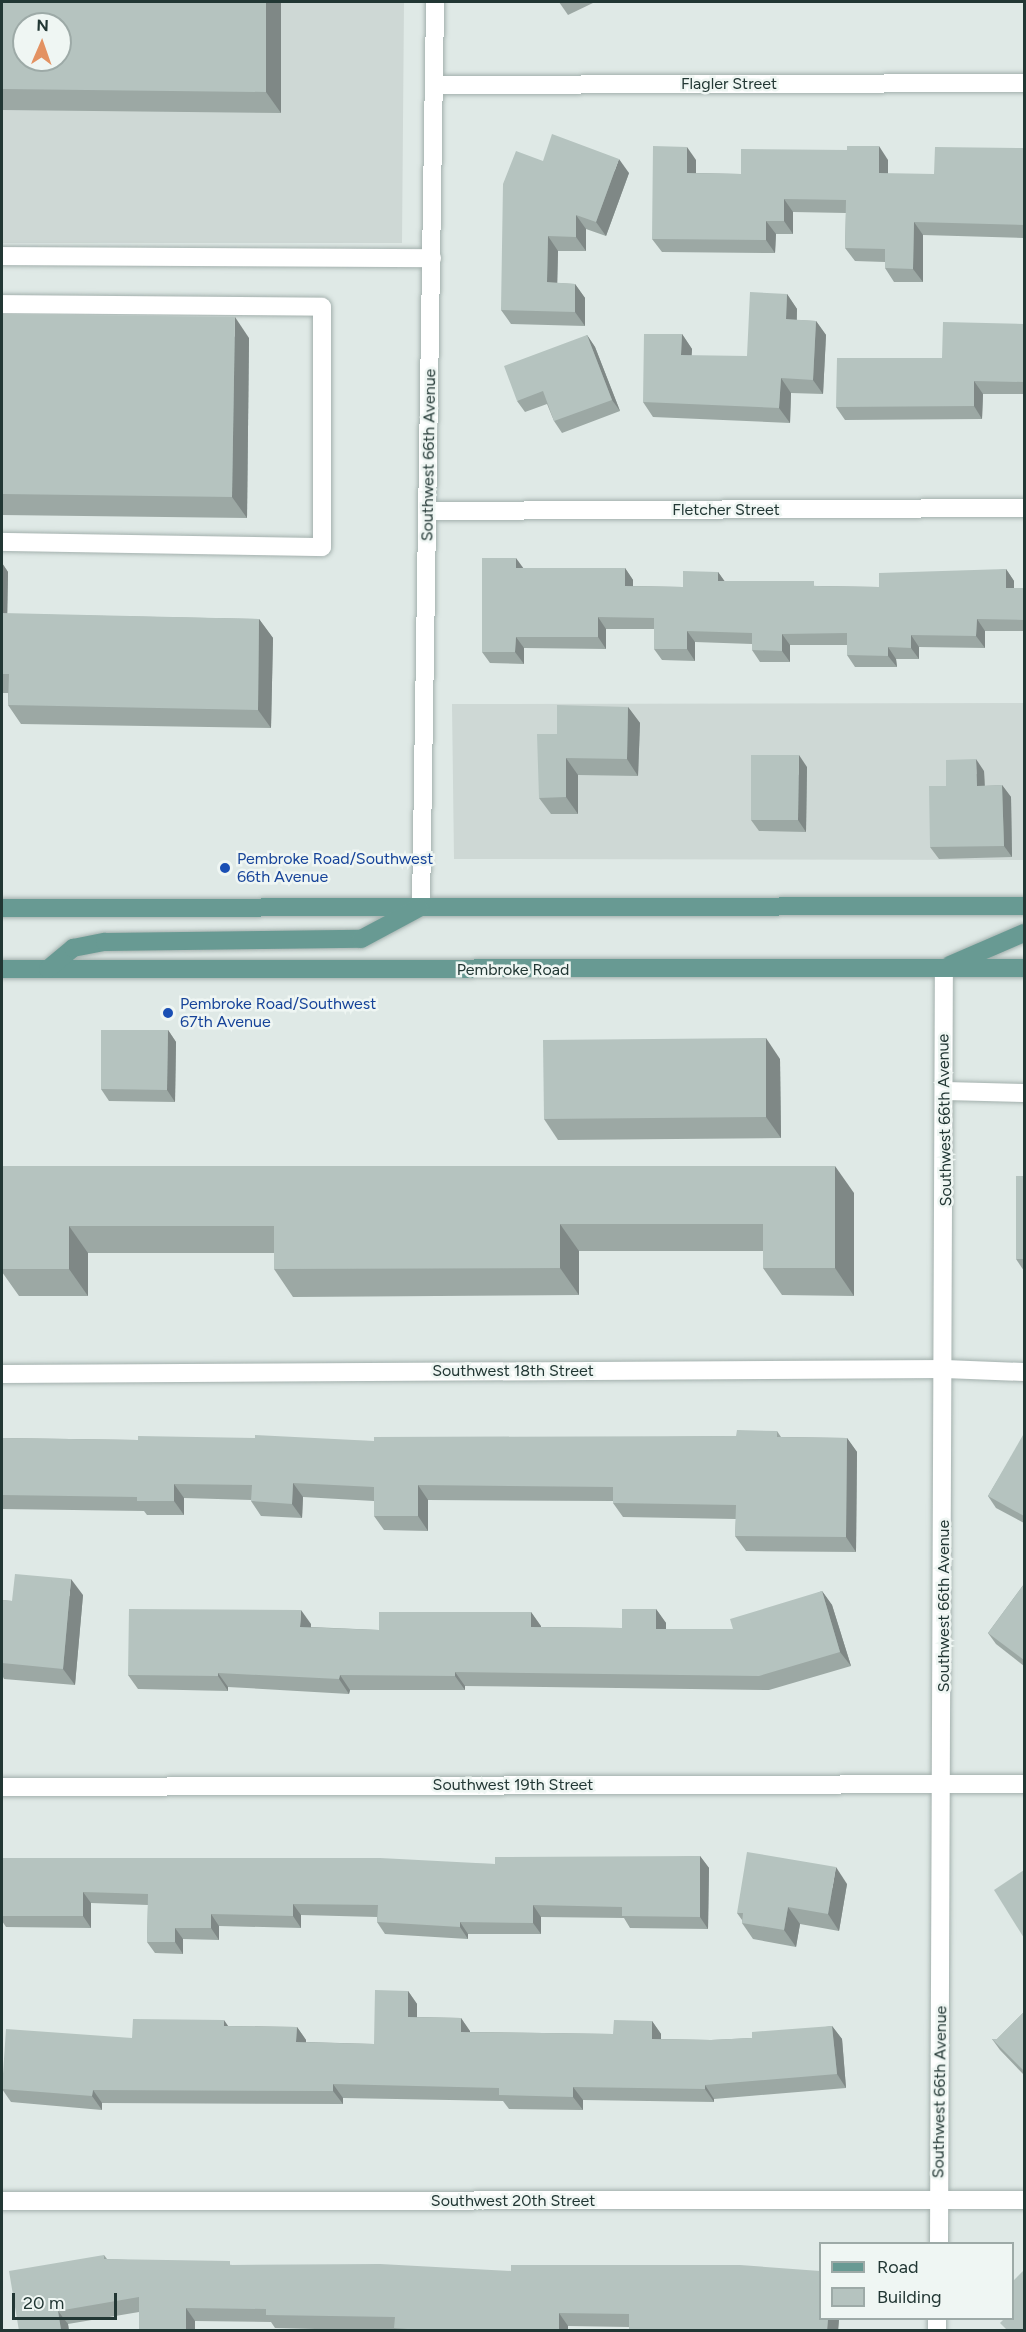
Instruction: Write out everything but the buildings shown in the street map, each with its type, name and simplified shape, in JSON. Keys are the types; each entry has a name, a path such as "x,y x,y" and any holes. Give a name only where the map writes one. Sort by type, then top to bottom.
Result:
{"main road":[{"path":"2,908 1024,906"},
{"path":"48,969 73,948 105,942 361,939 421,908"},
{"path":"944,968 1024,933"},
{"name":"Pembroke Road","path":"2,969 1024,968"}],"street":[{"name":"Southwest 66th Avenue","path":"421,908 435,2"},
{"name":"Flagler Street","path":"434,85 1024,84"},
{"path":"2,256 432,258"},
{"path":"2,304 322,307 322,547 2,542"},
{"name":"Fletcher Street","path":"428,511 1024,508"},
{"name":"Southwest 66th Avenue","path":"939,2242 945,1368 944,968"},
{"path":"945,1091 1024,1093"},
{"name":"Southwest 18th Street","path":"2,1374 945,1368 1024,1372"},
{"name":"Southwest 19th Street","path":"2,1787 1024,1784"},
{"name":"Southwest 20th Street","path":"2,2201 1024,2200"}],"shaded area":[{"path":"2,2 404,2 402,243 2,243"},
{"path":"1024,703 1024,860 454,859 452,704"}],"place":[{"name":"Pembroke Road/Southwest 66th Avenue","path":"225,868"},
{"name":"Pembroke Road/Southwest 67th Avenue","path":"168,1013"}]}
